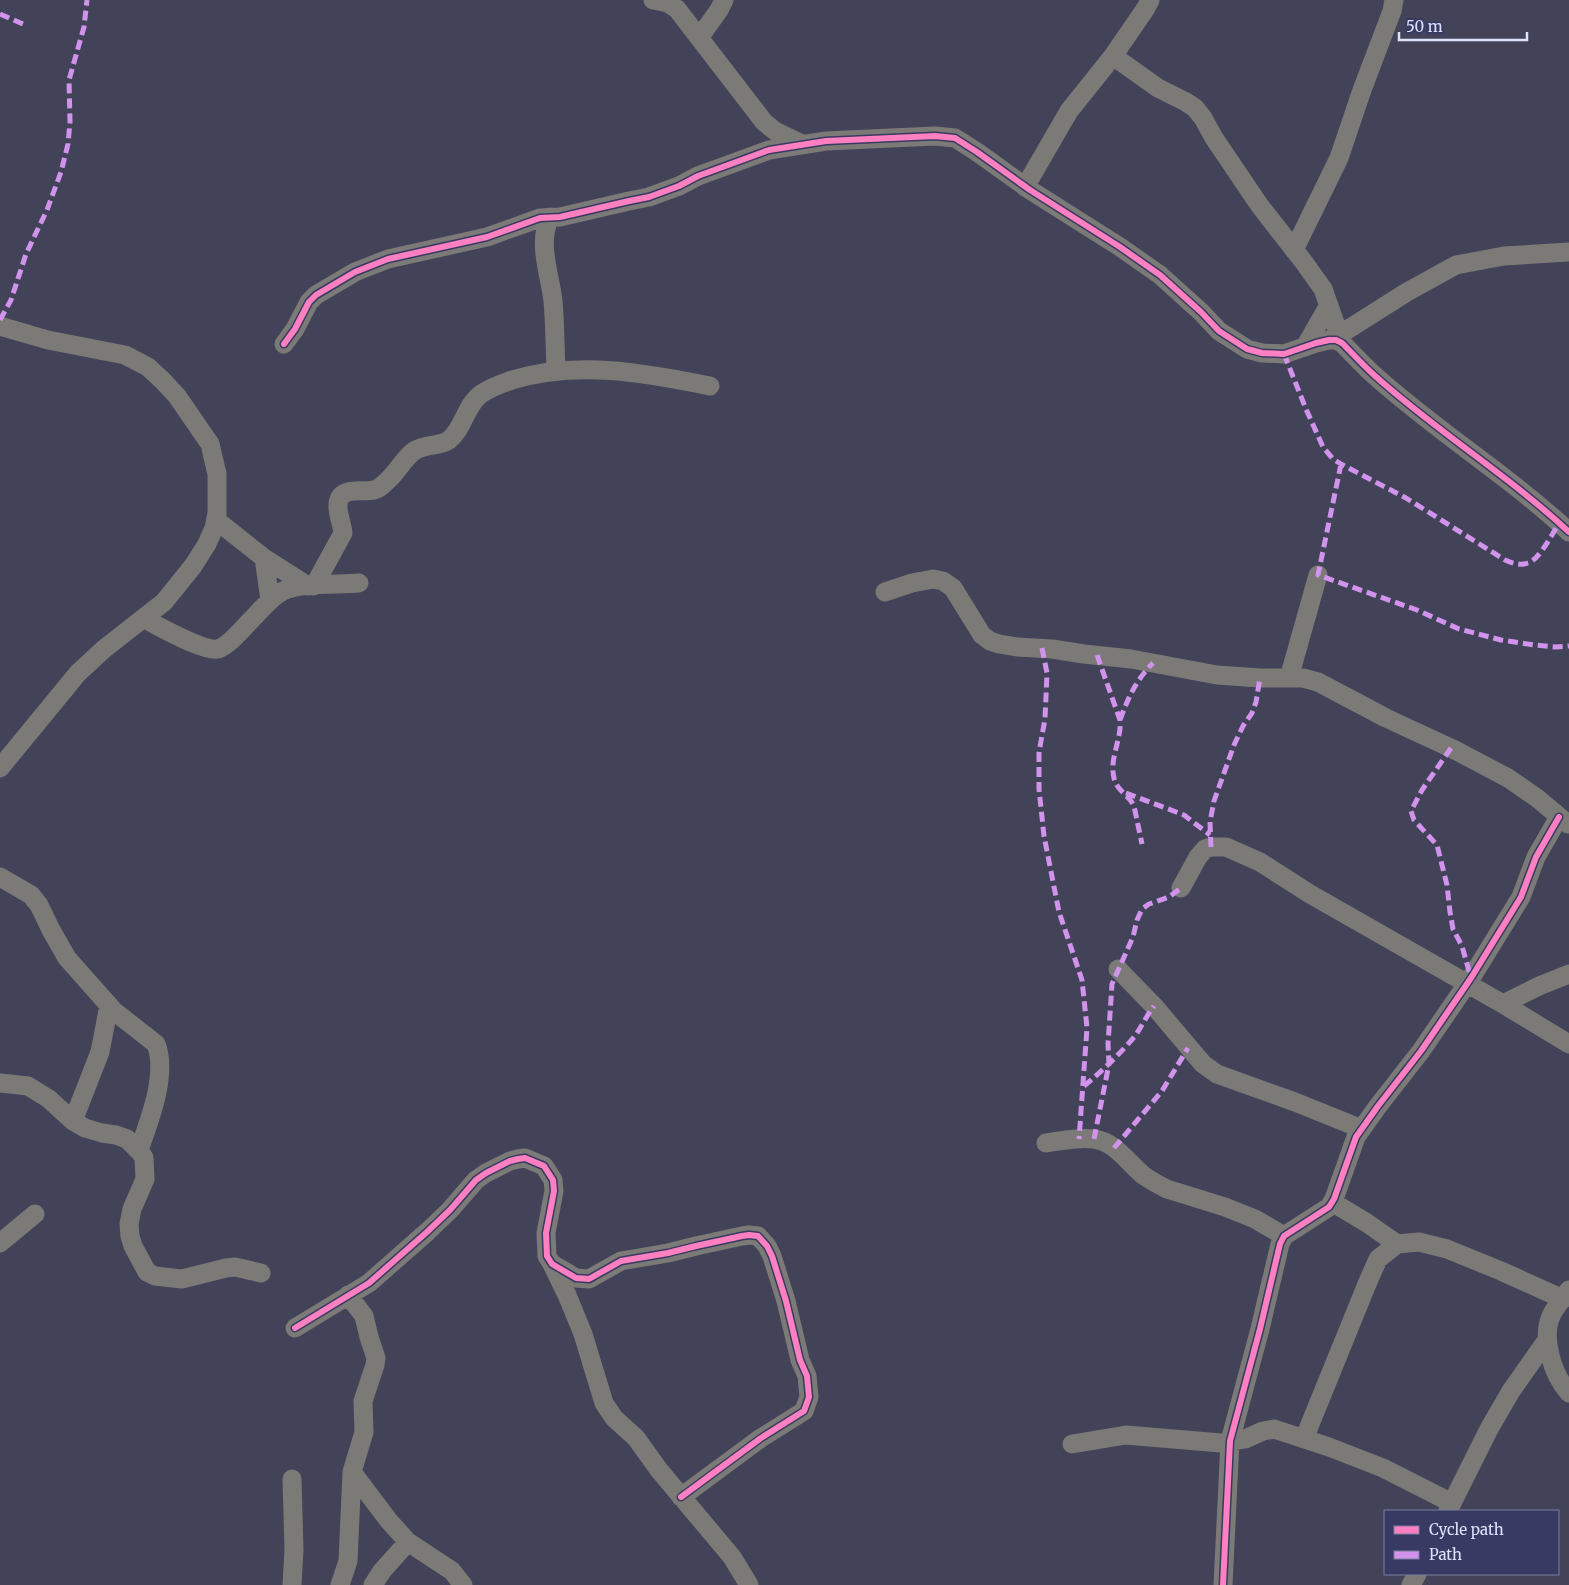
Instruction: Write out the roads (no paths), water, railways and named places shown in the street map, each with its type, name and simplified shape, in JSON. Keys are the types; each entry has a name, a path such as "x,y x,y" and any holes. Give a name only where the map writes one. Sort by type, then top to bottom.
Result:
{"street":[{"path":"653,0 668,3 677,9 764,122 775,131 802,144"},
{"path":"699,38 724,0"},
{"path":"1025,187 1069,111 1113,56 1150,0"},
{"path":"1294,250 1339,158 1392,11 1394,0"},
{"path":"1113,56 1158,88 1195,108 1260,206 1323,290 1340,339 1374,375 1439,428 1542,507 1569,532"},
{"path":"284,344 295,329 309,302 316,294 355,272 388,259 487,237 540,218 560,217 649,197 704,174 770,150 826,142 935,136 954,138 1160,275 1219,331 1247,349 1262,353 1284,354 1329,340 1340,339 1407,292 1456,265 1504,256 1569,252"},
{"path":"550,218 544,233 545,253 553,301 556,371"},
{"path":"1305,347 1329,305"},
{"path":"0,326 48,340 125,355 148,367 177,396 210,444 217,474 217,513 214,528 207,544 193,566 164,602 104,649 78,674 0,768"},
{"path":"311,586 343,533 338,504 341,498 346,493 356,490 377,490 387,482 415,451 430,444 443,443 449,440 456,432 473,400 483,392 528,376 556,371 586,369 664,377 710,386"},
{"path":"216,520 264,558 311,586"},
{"path":"264,558 270,600"},
{"path":"1289,678 1318,575"},
{"path":"885,592 912,583 933,579 943,581 952,588 982,635 990,641 999,644 1131,659 1217,675 1303,678 1318,682 1508,778 1537,798 1564,821 1536,857 1521,896 1468,984 1356,1137 1329,1207 1284,1236 1280,1244 1230,1441 1223,1585"},
{"path":"144,619 198,645 218,649 234,638 270,600 283,591 294,587 359,583"},
{"path":"1181,888 1198,857 1205,849 1211,846 1226,846 1260,862 1310,894 1503,1004 1569,1044"},
{"path":"0,877 32,894 68,958 114,1011 156,1044 159,1081 151,1117 139,1150"},
{"path":"1118,969 1154,1006 1203,1064 1217,1074 1362,1129"},
{"path":"1503,1004 1569,974"},
{"path":"73,1121 100,1052 109,1005"},
{"path":"0,1083 28,1086 49,1099 73,1121 102,1134 116,1135 127,1139 139,1150 144,1158 144,1179 132,1209 129,1224 133,1246 147,1272 155,1276 182,1279 235,1267 261,1273"},
{"path":"1046,1143 1079,1139 1104,1141 1123,1155 1143,1175 1158,1185 1256,1219 1284,1236"},
{"path":"295,1328 369,1283 395,1262 450,1210 476,1180 486,1173 510,1161 524,1158 544,1166 553,1180 554,1191 546,1233 547,1256 567,1295 583,1334 604,1403 614,1418 636,1438 681,1497 732,1557 749,1585"},
{"path":"1332,1202 1398,1244"},
{"path":"0,1243 35,1214"},
{"path":"552,1264 576,1278 584,1280 621,1261 668,1253 742,1236 758,1236 767,1246 786,1301 800,1360 807,1376 809,1397 804,1411 761,1438 681,1497"},
{"path":"1304,1439 1378,1258 1398,1244 1419,1242 1447,1249 1566,1294 1551,1316 1547,1340 1555,1370 1569,1393"},
{"path":"340,1585 348,1561 352,1472 364,1432 363,1401 376,1365 376,1358 364,1316 348,1295"},
{"path":"1072,1444 1126,1435 1212,1442 1230,1441 1245,1439 1274,1429 1329,1447 1383,1468 1450,1507 1489,1428 1511,1391 1547,1340"},
{"path":"1526,1369 1555,1370"},
{"path":"352,1472 389,1521 408,1542 452,1571 463,1585"},
{"path":"292,1479 294,1550 292,1585"},
{"path":"373,1585 382,1571 408,1542"}]}
